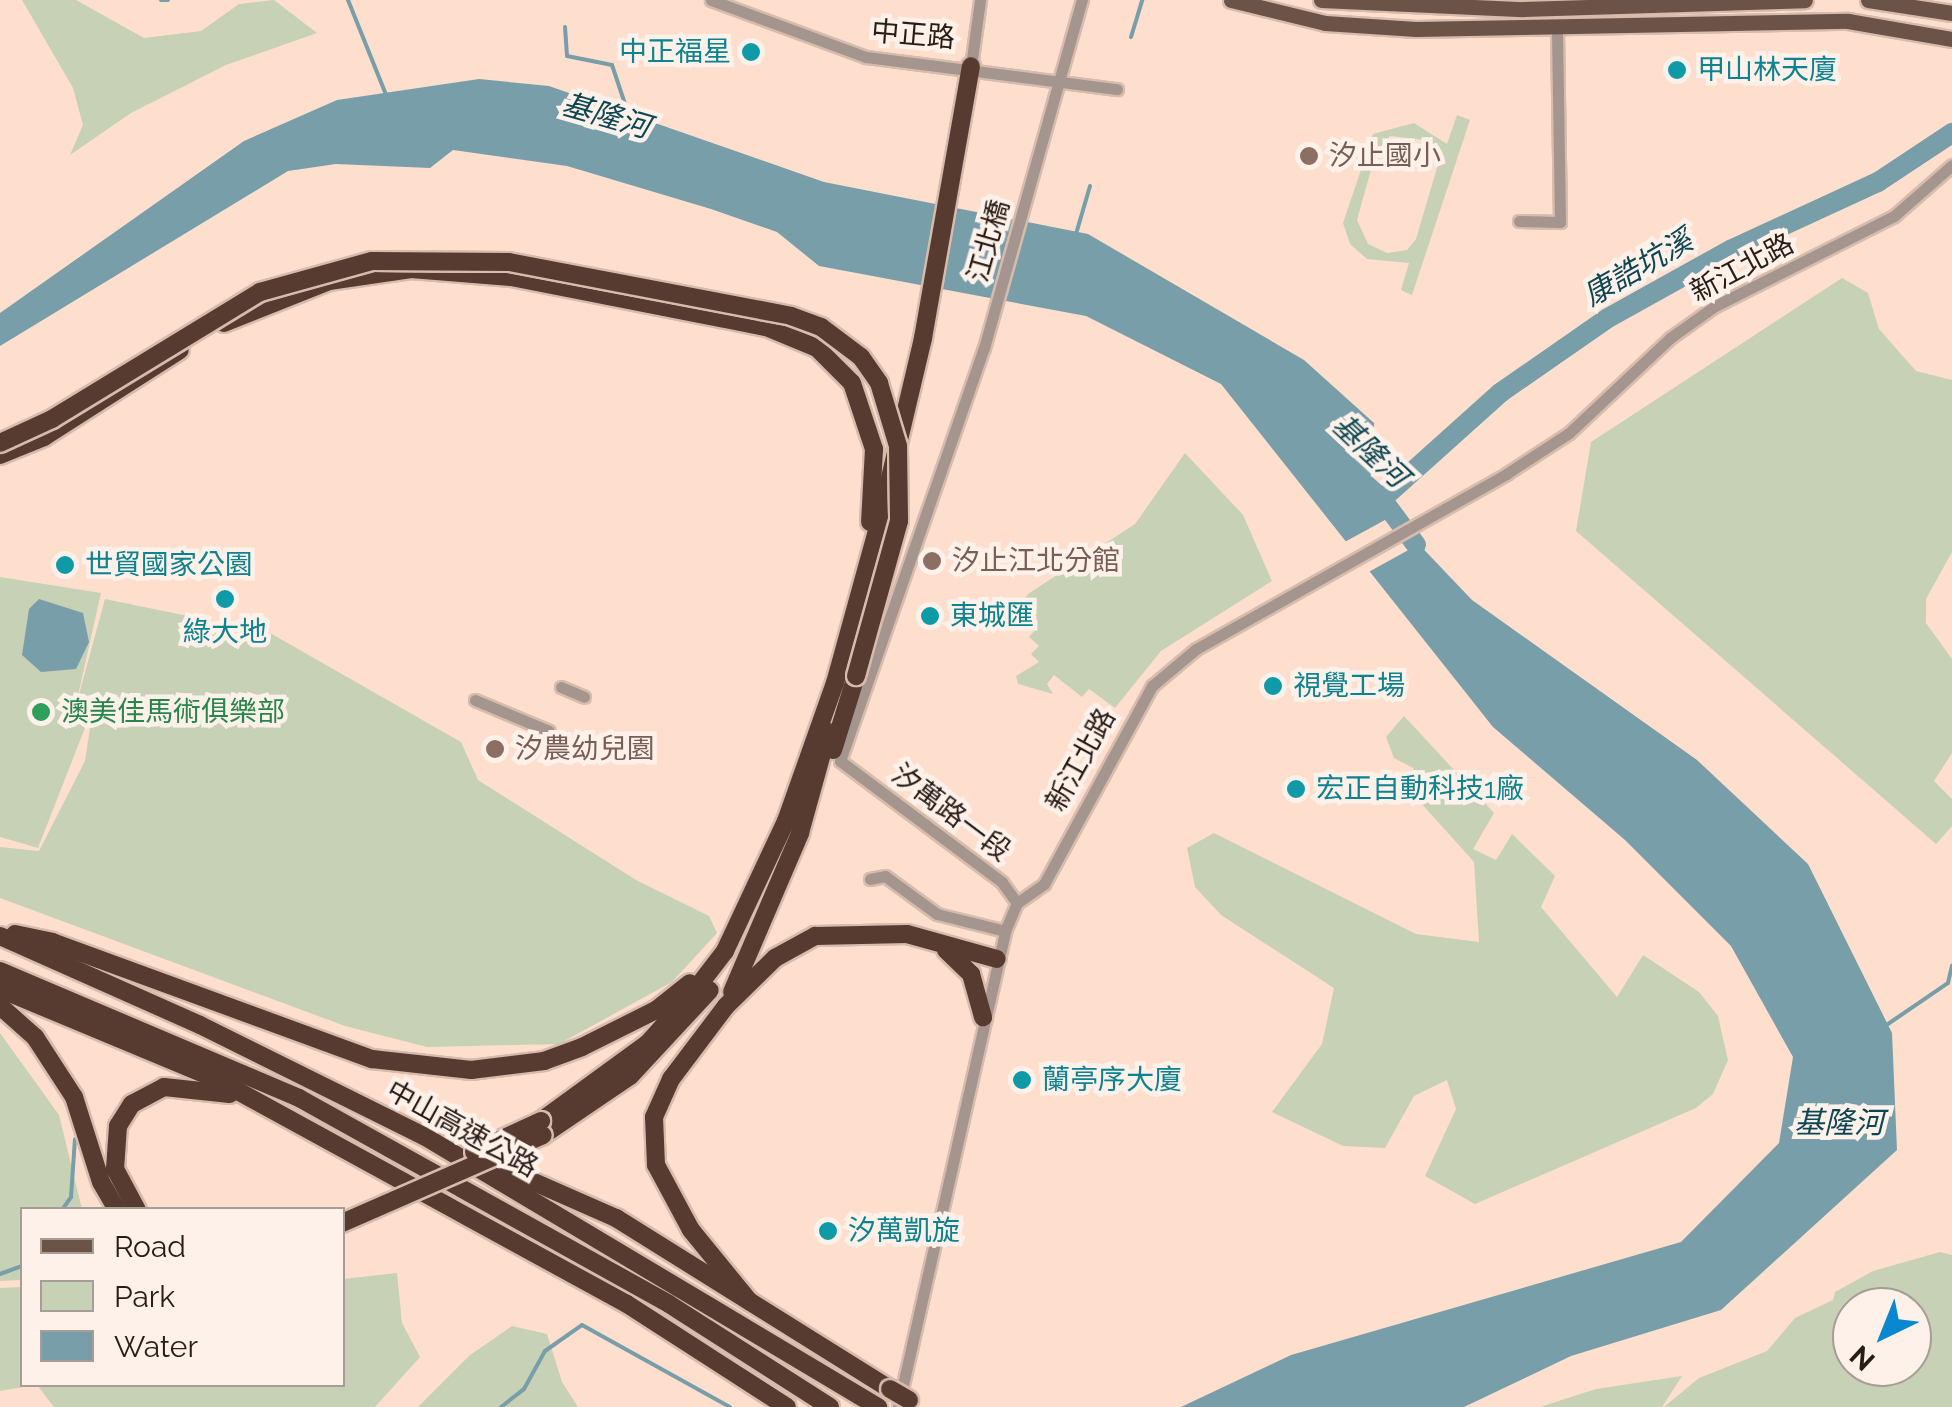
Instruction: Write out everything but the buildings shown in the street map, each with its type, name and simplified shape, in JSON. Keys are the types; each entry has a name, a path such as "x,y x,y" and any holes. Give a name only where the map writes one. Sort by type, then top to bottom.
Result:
{"highway":[{"path":"345,1210 542,1128 648,1043 703,980 738,925 786,821 835,683 923,338 971,66"},
{"path":"0,443 52,419 260,292 372,260 508,262 790,316 821,328 861,357 879,383 898,446 899,520 832,756 820,772"},
{"path":"0,455 44,437 247,310 329,281 411,269 510,277 766,327 817,348 852,383 866,414 874,472 866,568"},
{"path":"726,1006 820,772 838,698 835,683"},
{"path":"0,934 52,942 372,1059 471,1070 544,1061 615,1034 683,989 738,925"},
{"path":"345,1223 542,1128 630,1076 689,1018 757,931"},
{"path":"749,1302 668,1195 652,1141 654,1117 670,1079 726,1006 775,958 816,936 875,931 928,940 997,959"},
{"name":"中山高速公路","path":"0,934 200,1025 424,1136 878,1407"},
{"path":"928,940 962,962 983,1017"},
{"name":"中山高速公路","path":"0,971 298,1098 670,1304 830,1407"},
{"path":"0,989 121,1036 276,1111 627,1304 788,1407"},
{"path":"0,1006 34,1037 74,1097 101,1182 116,1207"},
{"path":"135,1207 115,1168 116,1141 118,1126 142,1095 191,1085 276,1111"},
{"path":"424,1136 616,1218 890,1388 909,1404"}],"main road":[{"path":"1232,0 1324,23 1552,29 1848,20 1952,39"},
{"path":"1321,0 1541,8 1805,0"},
{"path":"1868,0 1952,13"},
{"path":"1541,8 1552,29"}],"street":[{"name":"中正路","path":"711,0 845,52 1060,78 1116,89"},
{"path":"971,66 980,0"},
{"path":"1060,78 1082,0"},
{"path":"1519,221 1560,222 1552,29"},
{"name":"江北橋","path":"987,339 1060,78"},
{"name":"新江北路","path":"1017,903 1044,884 1152,686 1184,657 1568,433 1670,338 1715,306 1894,216 1952,165"},
{"name":"汐萬路一段","path":"909,1404 983,1017 1005,930 1017,903 1002,882 840,761 987,339"},
{"path":"561,688 584,698"},
{"path":"475,700 549,730"},
{"path":"870,879 885,876 937,914 1005,930"}],"green space":[{"path":"22,0 76,0 144,38 201,31 239,4 274,0 317,33 226,65 131,113 70,155 83,125 73,88"},
{"path":"1457,115 1470,120 1412,295 1401,290 1409,263 1367,259 1350,244 1343,223 1373,134 1414,123 1447,144","holes":["1390,136 1424,140 1439,161 1416,239 1407,250 1387,253 1368,244 1357,220 1376,152"]},
{"path":"1842,278 1868,293 1879,329 1916,371 1952,380 1952,552 1926,599 1926,623 1952,659 1952,753 1934,781 1952,799 1952,826 1936,844 1576,531 1591,442"},
{"path":"1185,453 1243,515 1272,581 1161,651 1115,708 1089,689 1082,697 1054,675 1047,684 1053,694 1018,684 1016,676 1039,662 1031,654 1039,646 1029,637 1036,629 1018,609 1028,594 1135,524"},
{"path":"0,577 101,593 75,709 105,599 270,633 461,742 478,780 636,880 709,916 717,933 672,982 559,1044 427,1047 345,1026 0,898 0,847 39,851 85,761 92,715 84,712 90,715 38,848 0,837"},
{"path":"1404,716 1494,813 1473,849 1496,860 1512,834 1555,876 1541,907 1617,997 1643,955 1699,992 1718,1016 1728,1060 1713,1094 1696,1108 1475,1204 1425,1176 1456,1109 1447,1080 1414,1096 1385,1148 1343,1146 1272,1112 1322,1044 1334,988 1221,915 1195,887 1187,848 1214,833 1416,934 1479,942 1474,862 1421,803 1413,768 1394,758 1386,737"},
{"path":"0,1033 59,1115 82,1207 20,1207 20,1280 0,1281"},
{"path":"1940,1252 1952,1255 1952,1407 1664,1407 1699,1378 1767,1351 1795,1318 1832,1300 1832,1387 1932,1387 1932,1287 1844,1287 1873,1271"},
{"path":"397,1273 402,1323 420,1357 375,1407 54,1407 39,1387 345,1387 345,1279"},
{"path":"20,1287 20,1387 23,1387 0,1391 0,1288"},
{"path":"512,1326 547,1334 562,1382 578,1407 418,1407 470,1355"},
{"path":"1682,1376 1662,1407 1540,1407 1596,1389"}],"water":[{"name":"基隆河","path":"479,79 549,86 824,182 1088,234 1304,360 1374,423 1372,495 1472,600 1697,760 1808,864 1892,1033 1897,1150 1721,1310 1571,1356 1464,1407 1181,1407 1291,1355 1681,1242 1779,1143 1793,1057 1731,946 1625,840 1493,727 1221,384 1086,316 819,266 777,232 711,209 567,166 453,150 430,168 336,164 288,171 0,346 0,313 244,141 337,100"},
{"path":"39,599 83,613 89,642 76,669 41,672 22,655 29,609"}],"pier":[{"path":"1396,514 1423,542 1365,574 1341,544"}],"waterway":[{"path":"161,0 168,0"},
{"path":"348,0 387,97"},
{"path":"1131,37 1142,0"},
{"path":"565,27 567,56 612,65 629,116"},
{"name":"康誥坑溪","path":"1382,499 1500,393 1608,318 1730,250 1878,182 1952,133"},
{"path":"1076,234 1090,186"},
{"name":"基隆河","path":"1353,473 1382,499 1416,545"},
{"path":"1885,1026 1948,983 1952,965"},
{"path":"64,1207 71,1197 75,1139"},
{"path":"0,1274 20,1267"},
{"path":"501,1407 524,1389 545,1351 582,1325 730,1407"}],"place":[{"name":"中正福星","path":"751,52"},
{"name":"甲山林天廈","path":"1677,70"},
{"name":"汐止國小","path":"1309,156"},
{"name":"汐止江北分館","path":"932,561"},
{"name":"世貿國家公園","path":"65,565"},
{"name":"綠大地","path":"225,599"},
{"name":"東城匯","path":"930,616"},
{"name":"視覺工場","path":"1273,686"},
{"name":"澳美佳馬術俱樂部","path":"41,712"},
{"name":"汐農幼兒園","path":"495,749"},
{"name":"宏正自動科技1廠","path":"1296,789"},
{"name":"蘭亭序大廈","path":"1022,1080"},
{"name":"汐萬凱旋","path":"828,1231"}]}
